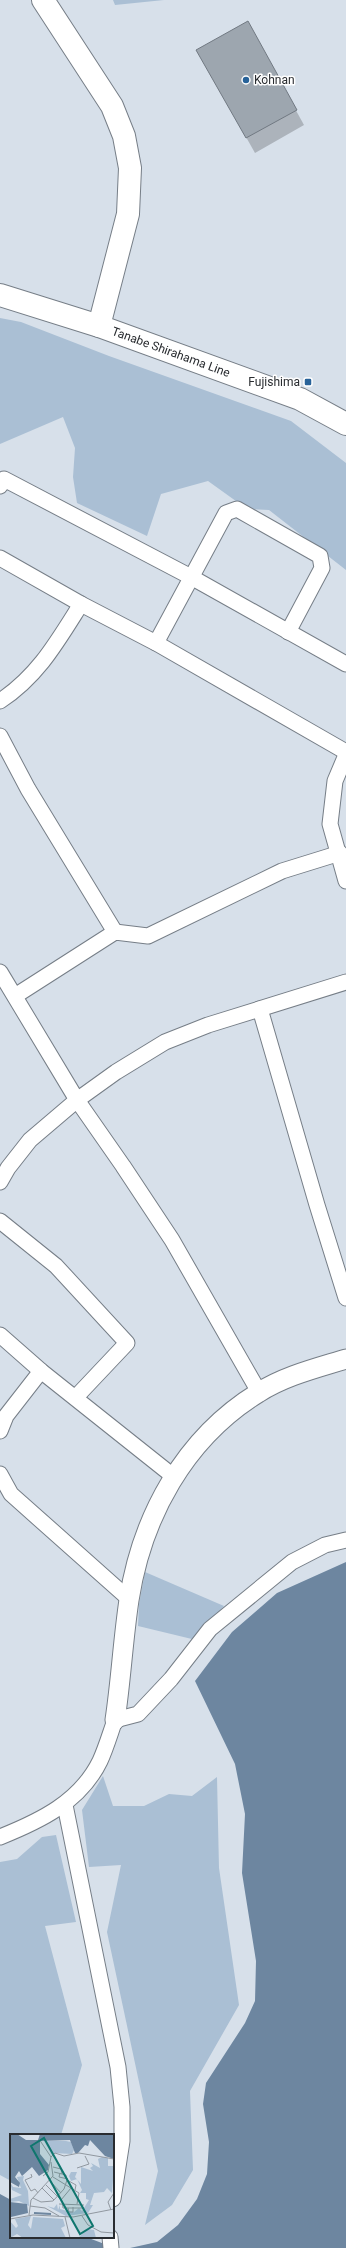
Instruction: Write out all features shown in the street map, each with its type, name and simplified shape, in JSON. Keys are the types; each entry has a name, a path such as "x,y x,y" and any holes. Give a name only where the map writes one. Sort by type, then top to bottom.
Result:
{"main road":[{"name":"Tanabe Shirahama Line","path":"43,0 112,106 124,136 130,168 128,214 99,326 300,400 346,424"},
{"path":"0,295 99,326"}],"street":[{"path":"0,486 4,479 191,577 346,664"},
{"path":"156,643 226,513 237,509 320,556 322,568 288,632"},
{"path":"0,558 81,604 156,643 346,752"},
{"path":"0,701 16,691 41,666 81,604"},
{"path":"0,736 28,789 115,932"},
{"path":"346,755 335,781 330,824 340,853 346,881"},
{"path":"15,996 115,932 148,936 282,871 340,853"},
{"path":"0,972 77,1100 172,1240 259,1392"},
{"path":"0,1182 8,1168 30,1140 77,1100 116,1072 165,1042 208,1025 346,982"},
{"path":"260,1009 317,1205 346,1298"},
{"path":"0,1221 56,1266 127,1343 76,1397"},
{"path":"0,1335 42,1371 173,1476"},
{"path":"0,1837 34,1823 65,1805 92,1776 98,1766 115,1720 129,1599 139,1554 152,1518 173,1476 197,1445 229,1414 259,1392 305,1372 346,1359"},
{"path":"0,1431 6,1416 42,1371"},
{"path":"0,1474 11,1494 129,1599"},
{"path":"115,1720 138,1714 171,1679 210,1629 292,1562 325,1546 346,1540"},
{"path":"65,1805 118,2067 122,2107 122,2140 114,2192"}],"shaded area":[{"path":"113,0 164,0 115,5"},
{"path":"0,318 21,322 109,356 291,421 346,463 346,570 269,510 247,509 208,481 161,494 147,536 77,503 73,477 75,448 63,417 0,444"},
{"path":"346,1562 346,2248 130,2248 157,2242 178,2225 197,2199 207,2174 209,2142 203,2104 206,2083 245,2023 255,2001 256,1961 242,1873 245,1814 235,1764 195,1681 232,1632 277,1593"},
{"path":"145,1572 224,1606 196,1640 138,1626 139,1604"},
{"path":"103,1776 113,1806 144,1806 169,1794 192,1796 217,1777 219,1868 239,2005 190,2091 193,2170 172,2205 145,2225 158,2171 107,1932 121,1865 89,1867 82,1810"},
{"path":"56,1835 76,1922 45,1926 82,2065 61,2134 10,2134 10,2180 0,2175 0,1862 17,1859 42,1837"},
{"path":"0,2194 10,2199 10,2238 89,2238 115,2248 0,2248"}],"building":[{"name":"Kohnan","path":"248,21 297,110 246,138 196,50"}],"place":[{"name":"Kohnan","path":"246,80"},
{"name":"Fujishima","path":"308,382"}]}
